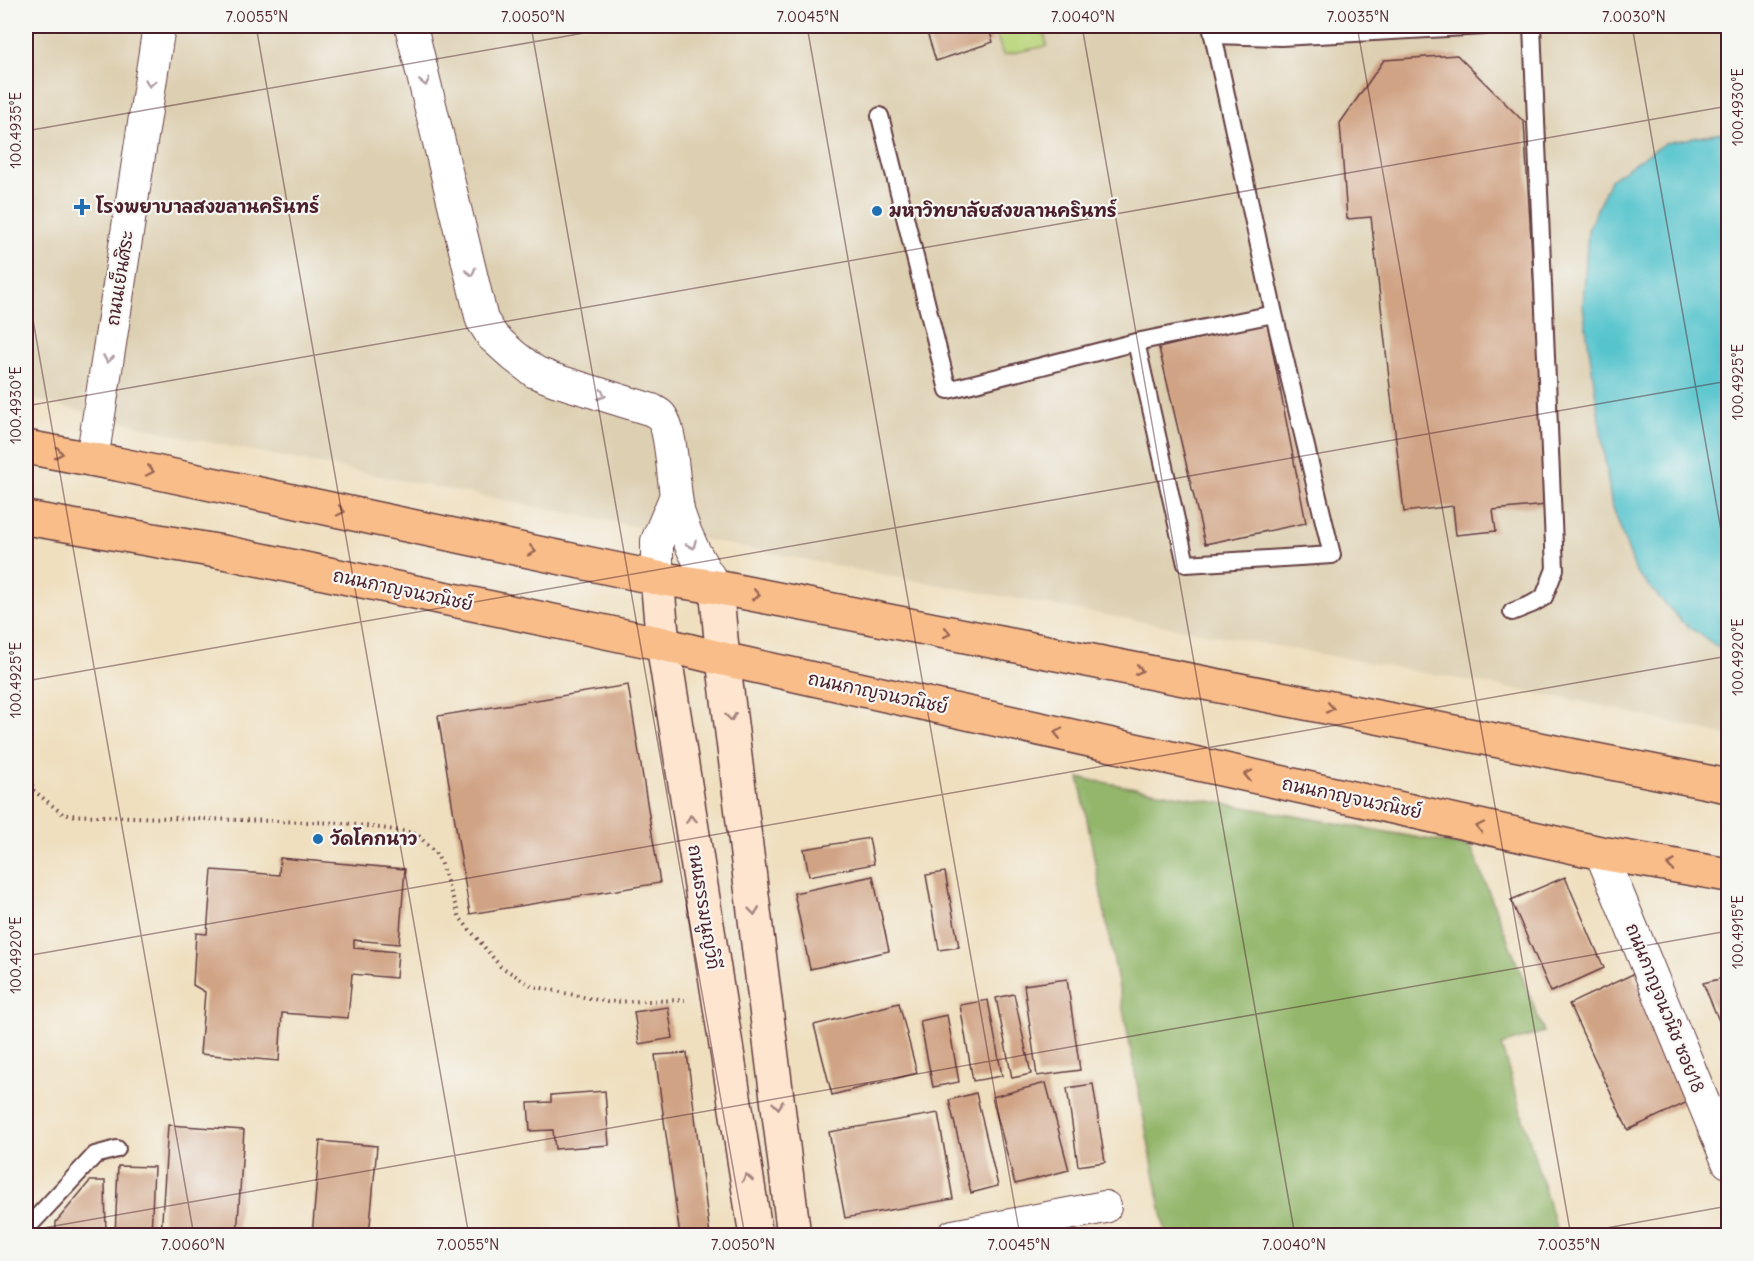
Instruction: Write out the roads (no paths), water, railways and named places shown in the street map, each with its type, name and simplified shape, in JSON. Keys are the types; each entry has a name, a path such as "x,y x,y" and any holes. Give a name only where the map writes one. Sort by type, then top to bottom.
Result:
{"main road":[{"path":"26,447 657,578 716,587 1728,786"},
{"name":"ถนนกาญจนวณิชย์","path":"26,518 228,553 663,644 1601,853 1728,875"}],"street":[{"name":"ถนนเย็นศิระ","path":"93,460 159,26"},
{"path":"411,26 482,320 493,337 535,372 555,381 652,410 660,415 665,423 675,498 680,516 702,567 716,587 794,1236"},
{"path":"657,578 657,541 675,498"},
{"name":"ถนนธรรมนูญวิถี","path":"657,578 663,644 756,1236"},
{"name":"ถนนกาญจนวนิช ซอย18","path":"1601,853 1728,1162"},
{"path":"953,1236 1105,1207"}],"lane":[{"path":"1136,342 1186,564 1332,555 1274,314 1212,30 1281,37 1322,30 1484,26"},
{"path":"1512,612 1544,597 1555,569 1532,26"},
{"path":"880,116 948,390 1136,342 1274,314"},
{"path":"26,1229 95,1155 117,1149"}],"water":[{"path":"1728,132 1728,654 1681,621 1636,572 1611,502 1583,306 1588,230 1610,180 1665,143"}],"place":[{"name":"โรงพยาบาลสงขลานครินทร์","path":"82,207"},
{"name":"มหาวิทยาลัยสงขลานครินทร์","path":"877,211"},
{"name":"วัดโคกนาว","path":"318,839"}]}
